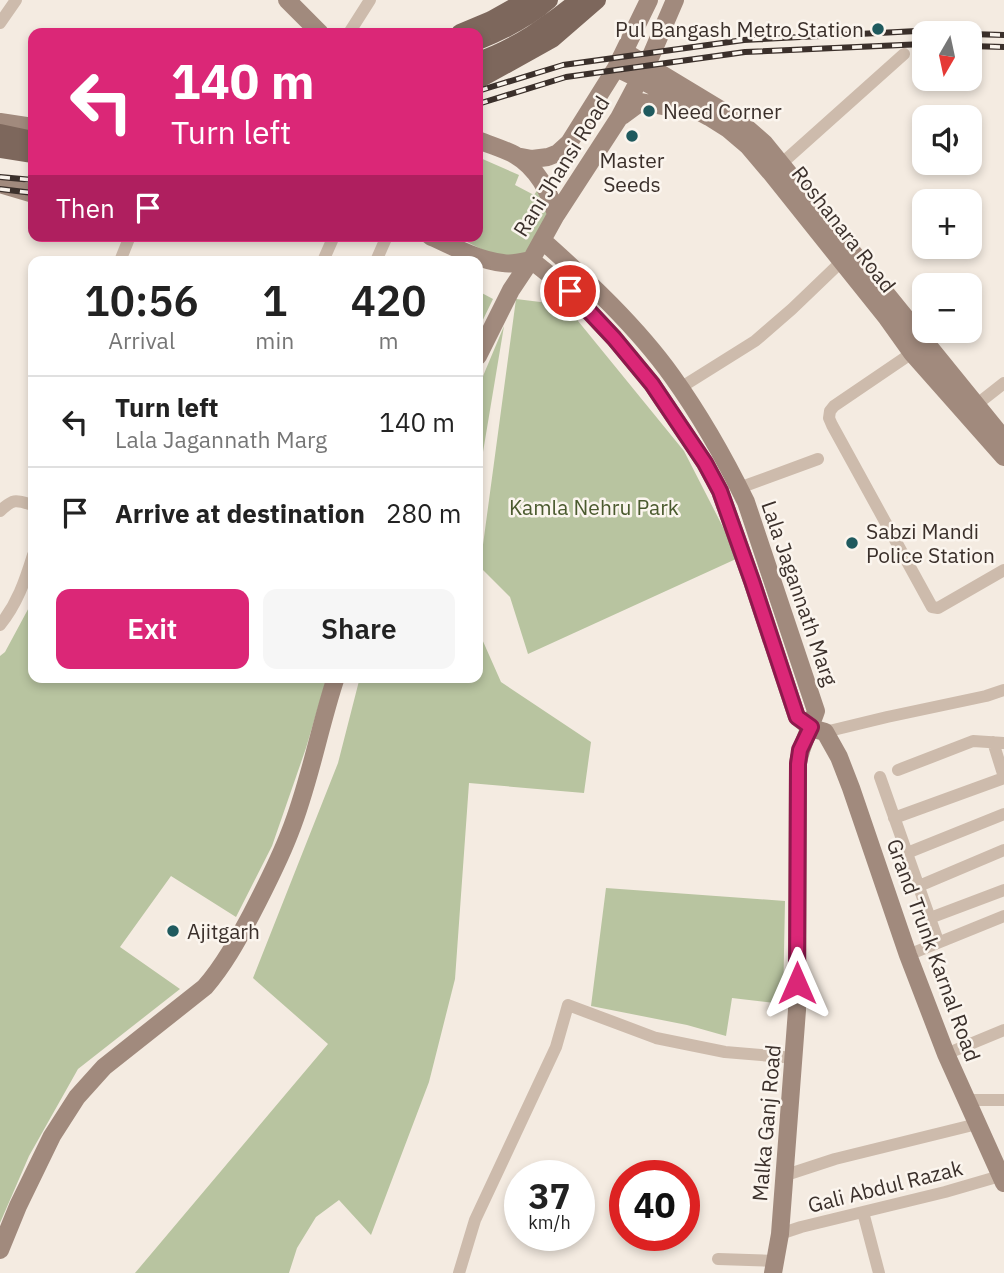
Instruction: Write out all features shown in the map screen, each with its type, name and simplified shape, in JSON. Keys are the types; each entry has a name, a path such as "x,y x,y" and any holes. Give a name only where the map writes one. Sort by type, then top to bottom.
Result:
{"main road":[{"path":"472,28 527,0"},
{"path":"483,39 537,10 549,0"},
{"path":"483,59 499,54 546,26 579,0"},
{"path":"483,76 552,39 597,0"},
{"path":"0,134 28,139"},
{"path":"0,149 28,153"}],"street":[{"path":"0,23 16,0"},
{"path":"287,0 313,28"},
{"path":"352,28 370,0"},
{"name":"Rani Jhansi Road","path":"516,156 537,159 558,153 569,143 621,60 649,0"},
{"name":"Rani Jhansi Road","path":"483,257 503,264 531,260 556,215 619,118 644,72 675,0"},
{"path":"781,164 904,54"},
{"name":"Roshanara Road","path":"621,60 748,129 764,143 976,405 1002,446"},
{"name":"Roshanara Road","path":"644,72 728,129 748,146 887,318 912,353 1002,446"},
{"path":"619,118 641,102 696,109"},
{"path":"0,122 28,126"},
{"path":"483,142 516,156 529,167 547,189 556,215"},
{"path":"0,184 28,192"},
{"name":"Lala Jagannath Marg","path":"542,240 583,275 672,376 735,480 746,502 768,565 816,711 818,730"},
{"name":"Rani Jhansi Road","path":"443,242 478,256"},
{"path":"483,346 511,290 531,260"},
{"name":"Lala Jagannath Marg","path":"531,260 570,291 614,338 652,384 705,463 720,491 797,717 818,730"},
{"path":"680,388 755,341 792,310 841,262"},
{"path":"503,264 511,290"},
{"path":"912,353 834,407 829,418 930,606 938,608 1004,570"},
{"path":"976,405 1004,383"},
{"path":"715,482 735,480 818,458"},
{"path":"0,511 15,500 28,504"},
{"path":"0,625 21,592 28,570"},
{"path":"0,1250 52,1136 77,1097 104,1067 205,987 233,948 268,883 291,831 334,683"},
{"path":"818,730 1004,690"},
{"name":"Grand Trunk Karnal Road","path":"818,730 839,757 908,955 946,1054 1002,1180"},
{"name":"Malka Ganj Road","path":"774,1267 795,1058 798,764 800,750 818,730"},
{"path":"894,818 1004,778 998,743 973,741 898,770"},
{"path":"880,777 938,941"},
{"path":"907,853 1004,814"},
{"path":"919,886 1004,850"},
{"path":"930,918 1004,890"},
{"path":"908,955 1004,916"},
{"path":"459,1273 475,1220 556,1046 568,1005 656,1038 725,1052 795,1058"},
{"path":"946,1054 1004,1030"},
{"path":"965,1100 1004,1100"},
{"path":"783,1176 835,1159 977,1124"},
{"name":"Gali Abdul Razak","path":"779,1234 1002,1180"},
{"path":"863,1212 879,1271"},
{"path":"718,1259 774,1267"}],"green space":[{"path":"483,159 519,175 515,185 534,195 540,186 545,199 547,221 537,242 521,256 497,257 467,242 483,242"},
{"path":"483,294 493,299 483,320"},
{"name":"Kamla Nehru Park","path":"516,299 565,305 684,451 726,533 736,559 528,654 510,597 483,570 483,545"},
{"path":"504,326 483,452 483,376"},
{"path":"28,609 28,683 325,683 272,846 236,917 171,876 120,947 180,989 78,1069 29,1156 0,1223 0,656 5,652"},
{"path":"483,641 501,682 591,742 584,793 469,783 455,979 429,1082 371,1235 339,1200 316,1217 297,1248 289,1273 135,1273 328,1044 253,978 338,763 358,683 483,683"},
{"path":"606,888 785,901 783,1004 732,998 726,1036 687,1025 591,1006"}],"railway":[{"path":"483,89 563,65 744,40 912,31"},
{"path":"982,34 1004,35"},
{"path":"483,102 566,77 745,52 912,45"},
{"path":"982,46 1004,47"},
{"path":"0,177 28,180"},
{"path":"0,189 28,192"}],"place":[{"name":"Pul Bangash Metro Station","path":"878,29"},
{"name":"Need Corner","path":"649,111"},
{"name":"Master Seeds","path":"632,136"},
{"name":"Sabzi Mandi Police Station","path":"852,543"},
{"name":"Ajitgarh","path":"173,931"}],"route":[{"path":"570,291 652,384 705,463 720,491 797,717 811,727 800,750 798,764 797,983"}]}
